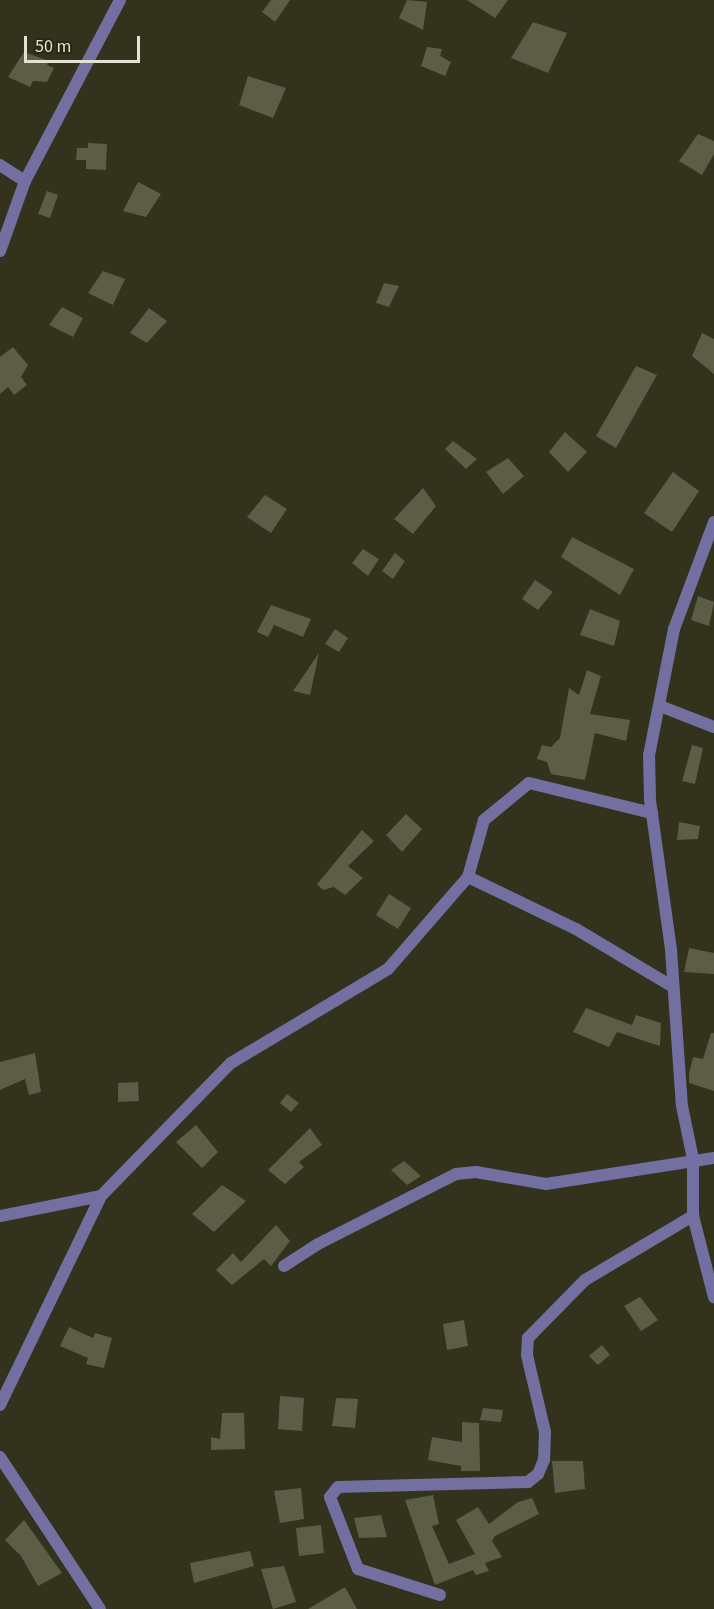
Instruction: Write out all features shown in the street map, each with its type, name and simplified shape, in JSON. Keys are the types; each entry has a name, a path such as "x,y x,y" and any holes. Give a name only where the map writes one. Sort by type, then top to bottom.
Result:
{"street":[{"path":"0,251 26,181 120,0"},
{"path":"0,165 26,181"},
{"path":"714,522 674,629 649,755 652,813 671,950 670,985 682,1106 693,1159 693,1216 714,1297"},
{"path":"660,706 714,728"},
{"path":"0,1405 101,1196 231,1063 388,969 468,877 484,820 530,783 652,813"},
{"path":"468,877 576,929 670,985"},
{"path":"284,1266 318,1244 456,1174 476,1172 546,1184 693,1159 714,1158"},
{"path":"0,1216 101,1196"},
{"path":"440,1595 358,1569 330,1497 338,1487 533,1478 543,1460 545,1432 527,1355 528,1338 585,1280 693,1216"},
{"path":"0,1457 99,1609"}],"building":[{"path":"271,0 290,0 275,22 262,12"},
{"path":"407,0 427,2 423,30 399,18"},
{"path":"467,0 508,0 495,18"},
{"path":"533,22 567,33 548,73 511,58"},
{"path":"427,47 442,49 440,56 451,62 445,76 421,66"},
{"path":"24,52 49,61 47,65 54,68 47,82 33,81 30,87 8,77"},
{"path":"248,76 286,88 273,118 239,105"},
{"path":"698,134 714,141 714,154 702,175 679,161"},
{"path":"88,143 107,144 106,170 86,169 86,160 76,160 77,148 88,148"},
{"path":"138,182 161,194 146,217 123,211"},
{"path":"47,191 58,195 50,218 38,214"},
{"path":"103,271 125,279 113,305 88,293"},
{"path":"384,283 399,286 389,307 376,303"},
{"path":"62,307 83,318 73,337 49,325"},
{"path":"149,308 167,321 147,343 130,333"},
{"path":"702,333 714,339 714,374 692,356"},
{"path":"13,347 28,365 21,377 27,385 14,395 8,387 0,394 0,357"},
{"path":"636,366 657,375 616,448 596,436"},
{"path":"565,432 587,452 568,472 549,452"},
{"path":"453,441 477,459 466,469 445,449"},
{"path":"508,458 524,476 503,494 486,472"},
{"path":"673,472 699,491 672,532 644,513"},
{"path":"423,488 436,506 413,534 394,519"},
{"path":"265,495 287,509 271,533 247,517"},
{"path":"572,537 634,569 620,595 561,557"},
{"path":"363,549 379,559 368,576 352,563"},
{"path":"395,553 405,561 393,579 382,571"},
{"path":"535,580 553,592 538,610 522,599"},
{"path":"698,596 714,602 709,626 691,620"},
{"path":"271,605 311,619 303,637 274,625 268,637 257,632"},
{"path":"590,609 620,621 614,646 580,635"},
{"path":"335,629 348,638 339,652 325,644"},
{"path":"319,653 310,695 293,691"},
{"path":"587,670 601,676 590,714 630,720 626,741 595,733 585,780 551,774 547,762 537,759 542,745 551,747 560,738 569,688 579,695"},
{"path":"692,745 703,748 695,784 682,781"},
{"path":"406,814 422,829 402,852 386,835"},
{"path":"679,822 700,826 698,839 677,840"},
{"path":"362,830 374,841 348,866 363,878 345,895 334,887 323,890 317,884"},
{"path":"389,894 411,908 398,929 376,915"},
{"path":"689,948 714,953 714,974 684,972"},
{"path":"586,1008 632,1025 636,1015 661,1023 660,1046 617,1032 609,1047 573,1032"},
{"path":"711,1033 714,1033 714,1091 689,1083 693,1057 703,1059"},
{"path":"35,1053 41,1092 29,1095 25,1079 0,1090 0,1062"},
{"path":"138,1082 139,1101 118,1102 118,1083"},
{"path":"287,1094 299,1103 291,1112 280,1103"},
{"path":"196,1125 218,1152 202,1168 176,1142"},
{"path":"310,1128 322,1145 299,1162 304,1167 285,1184 268,1170"},
{"path":"404,1161 421,1176 407,1185 391,1170"},
{"path":"222,1185 246,1201 214,1232 192,1214"},
{"path":"276,1225 290,1241 271,1266 264,1259 232,1285 216,1270 233,1253 241,1262"},
{"path":"640,1297 658,1320 641,1331 624,1306"},
{"path":"464,1320 468,1346 447,1350 443,1324"},
{"path":"69,1327 93,1338 95,1333 112,1338 104,1368 86,1364 88,1358 60,1346"},
{"path":"602,1345 610,1355 598,1365 589,1356"},
{"path":"280,1396 304,1398 302,1431 278,1429"},
{"path":"336,1398 358,1399 355,1428 332,1426"},
{"path":"483,1408 503,1410 501,1422 480,1420"},
{"path":"222,1413 244,1413 245,1449 211,1450 211,1437 220,1439"},
{"path":"462,1422 479,1423 480,1471 461,1471 461,1466 428,1460 432,1437 462,1442"},
{"path":"552,1461 583,1461 585,1489 555,1493"},
{"path":"301,1488 304,1519 280,1523 274,1491"},
{"path":"433,1495 439,1524 432,1526 449,1564 475,1554 456,1520 478,1507 489,1524 518,1502 532,1498 539,1514 495,1536 492,1541 502,1557 485,1563 489,1571 476,1575 473,1570 435,1585 405,1500"},
{"path":"381,1515 387,1537 359,1538 354,1518"},
{"path":"24,1520 62,1573 38,1586 21,1556 5,1540"},
{"path":"321,1525 324,1553 299,1556 296,1528"},
{"path":"250,1551 254,1566 194,1583 190,1563"},
{"path":"284,1566 296,1602 273,1609 261,1569"},
{"path":"345,1587 357,1609 308,1609"}]}
